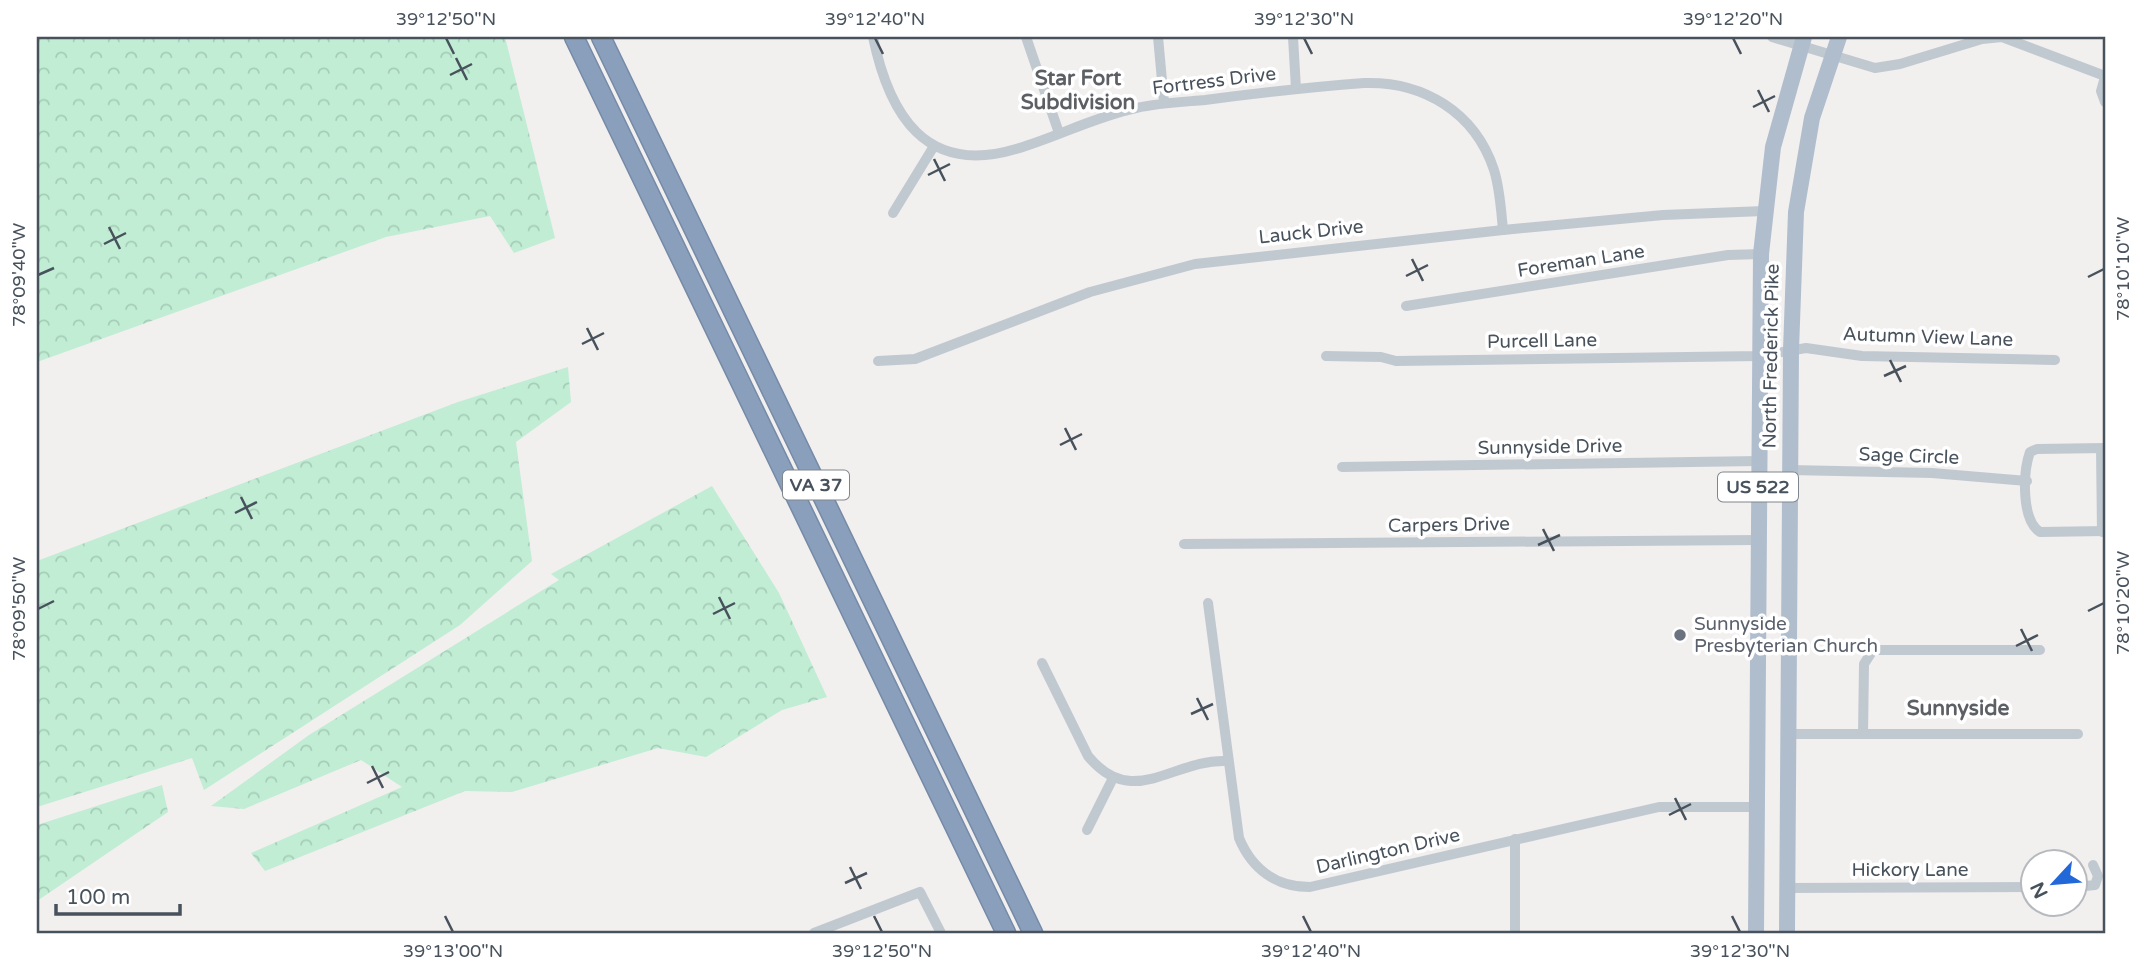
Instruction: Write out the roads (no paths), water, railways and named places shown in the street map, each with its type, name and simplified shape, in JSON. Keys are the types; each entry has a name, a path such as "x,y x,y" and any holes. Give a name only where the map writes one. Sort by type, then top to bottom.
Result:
{"highway":[{"name":"VA 37","path":"574,37 1006,933"},
{"name":"VA 37","path":"601,37 1033,933"}],"main road":[{"name":"North Frederick Pike","path":"1787,933 1791,350 1798,183 1812,118 1839,37"},
{"name":"North Frederick Pike","path":"1755,933 1761,254 1773,147 1802,41"},
{"path":"1758,620 1788,623"}],"street":[{"path":"873,37 881,74 896,107 933,146 893,213"},
{"path":"1027,37 1059,133"},
{"path":"1158,37 1164,103"},
{"path":"1293,37 1296,89"},
{"path":"1772,37 1802,41 1865,66 1891,66 1982,38 2002,37 2105,77 2101,91 2105,102"},
{"name":"Fortress Drive","path":"933,146 958,153 984,155 1015,149 1108,115 1164,103 1385,82 1416,89 1441,101 1466,123 1487,152 1498,187 1503,230"},
{"name":"Lauck Drive","path":"878,361 915,359 1090,292 1181,267 1288,252 1503,230 1663,215 1764,211"},
{"name":"Foreman Lane","path":"1406,306 1728,256 1761,254"},
{"name":"Autumn View Lane","path":"1759,356 1806,348 1862,356 2055,360"},
{"name":"Purcell Lane","path":"1326,356 1381,357 1396,361 1759,356"},
{"path":"2037,449 2103,449 2104,531 2040,532 2033,527 2028,516 2027,463 2030,452 2037,449"},
{"name":"Sunnyside Drive","path":"1342,467 1759,461"},
{"name":"Sage Circle","path":"1790,470 1932,473 2027,481"},
{"name":"Carpers Drive","path":"1184,544 1758,540"},
{"name":"Darlington Drive","path":"1208,603 1237,828 1244,849 1258,868 1285,885 1310,887 1659,807 1757,807"},
{"path":"1863,734 1864,664 1873,650 2039,650"},
{"path":"1042,663 1088,756 1113,778 1140,782 1207,761 1227,761"},
{"path":"1788,734 2078,734"},
{"path":"1087,830 1113,778"},
{"path":"1515,839 1515,933"},
{"path":"2090,886 2095,885 2098,876 2093,865"},
{"name":"Hickory Lane","path":"1787,888 2020,887"},
{"path":"814,933 920,892 941,933"}],"place":[{"name":"Sunnyside Presbyterian Church","path":"1680,635"}],"district":[{"name":"Star Fort Subdivision","path":"1078,90"},
{"name":"Sunnyside","path":"1958,708"}]}
